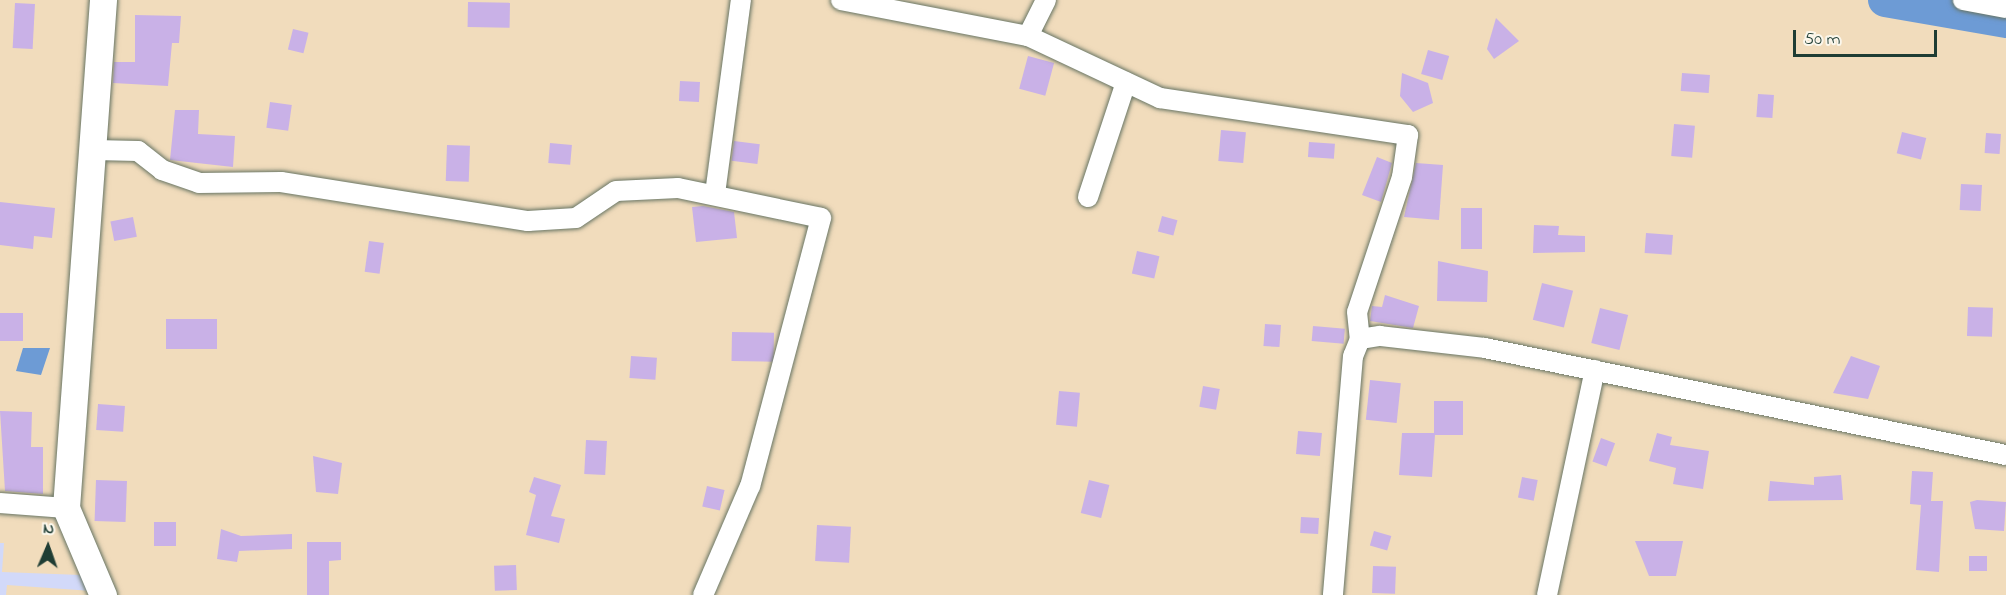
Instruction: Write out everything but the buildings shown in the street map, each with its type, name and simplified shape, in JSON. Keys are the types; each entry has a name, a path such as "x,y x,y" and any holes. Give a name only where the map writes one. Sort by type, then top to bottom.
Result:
{"main road":[{"path":"103,0 94,150 66,508 103,595"}],"street":[{"path":"715,194 741,0"},
{"path":"841,0 1028,36 1160,98 1408,135 1402,177 1357,312 1360,339 1353,356 1334,595"},
{"path":"1028,36 1046,0"},
{"path":"1963,0 2006,8"},
{"path":"1088,197 1126,82"},
{"path":"94,150 138,151 162,170 199,183 281,182 528,221 576,218 616,191 678,189 715,194 821,218 750,486 703,595"},
{"path":"1360,339 1380,336 1485,348 2006,455"},
{"path":"1547,595 1595,370"},
{"path":"0,503 66,508"}],"shaded area":[{"path":"0,543 4,543 2,572 81,575 92,591 7,585 6,595 0,595"}],"water":[{"path":"23,348 50,348 41,375 16,371"}],"waterway":[{"path":"1885,0 2006,21"}]}
